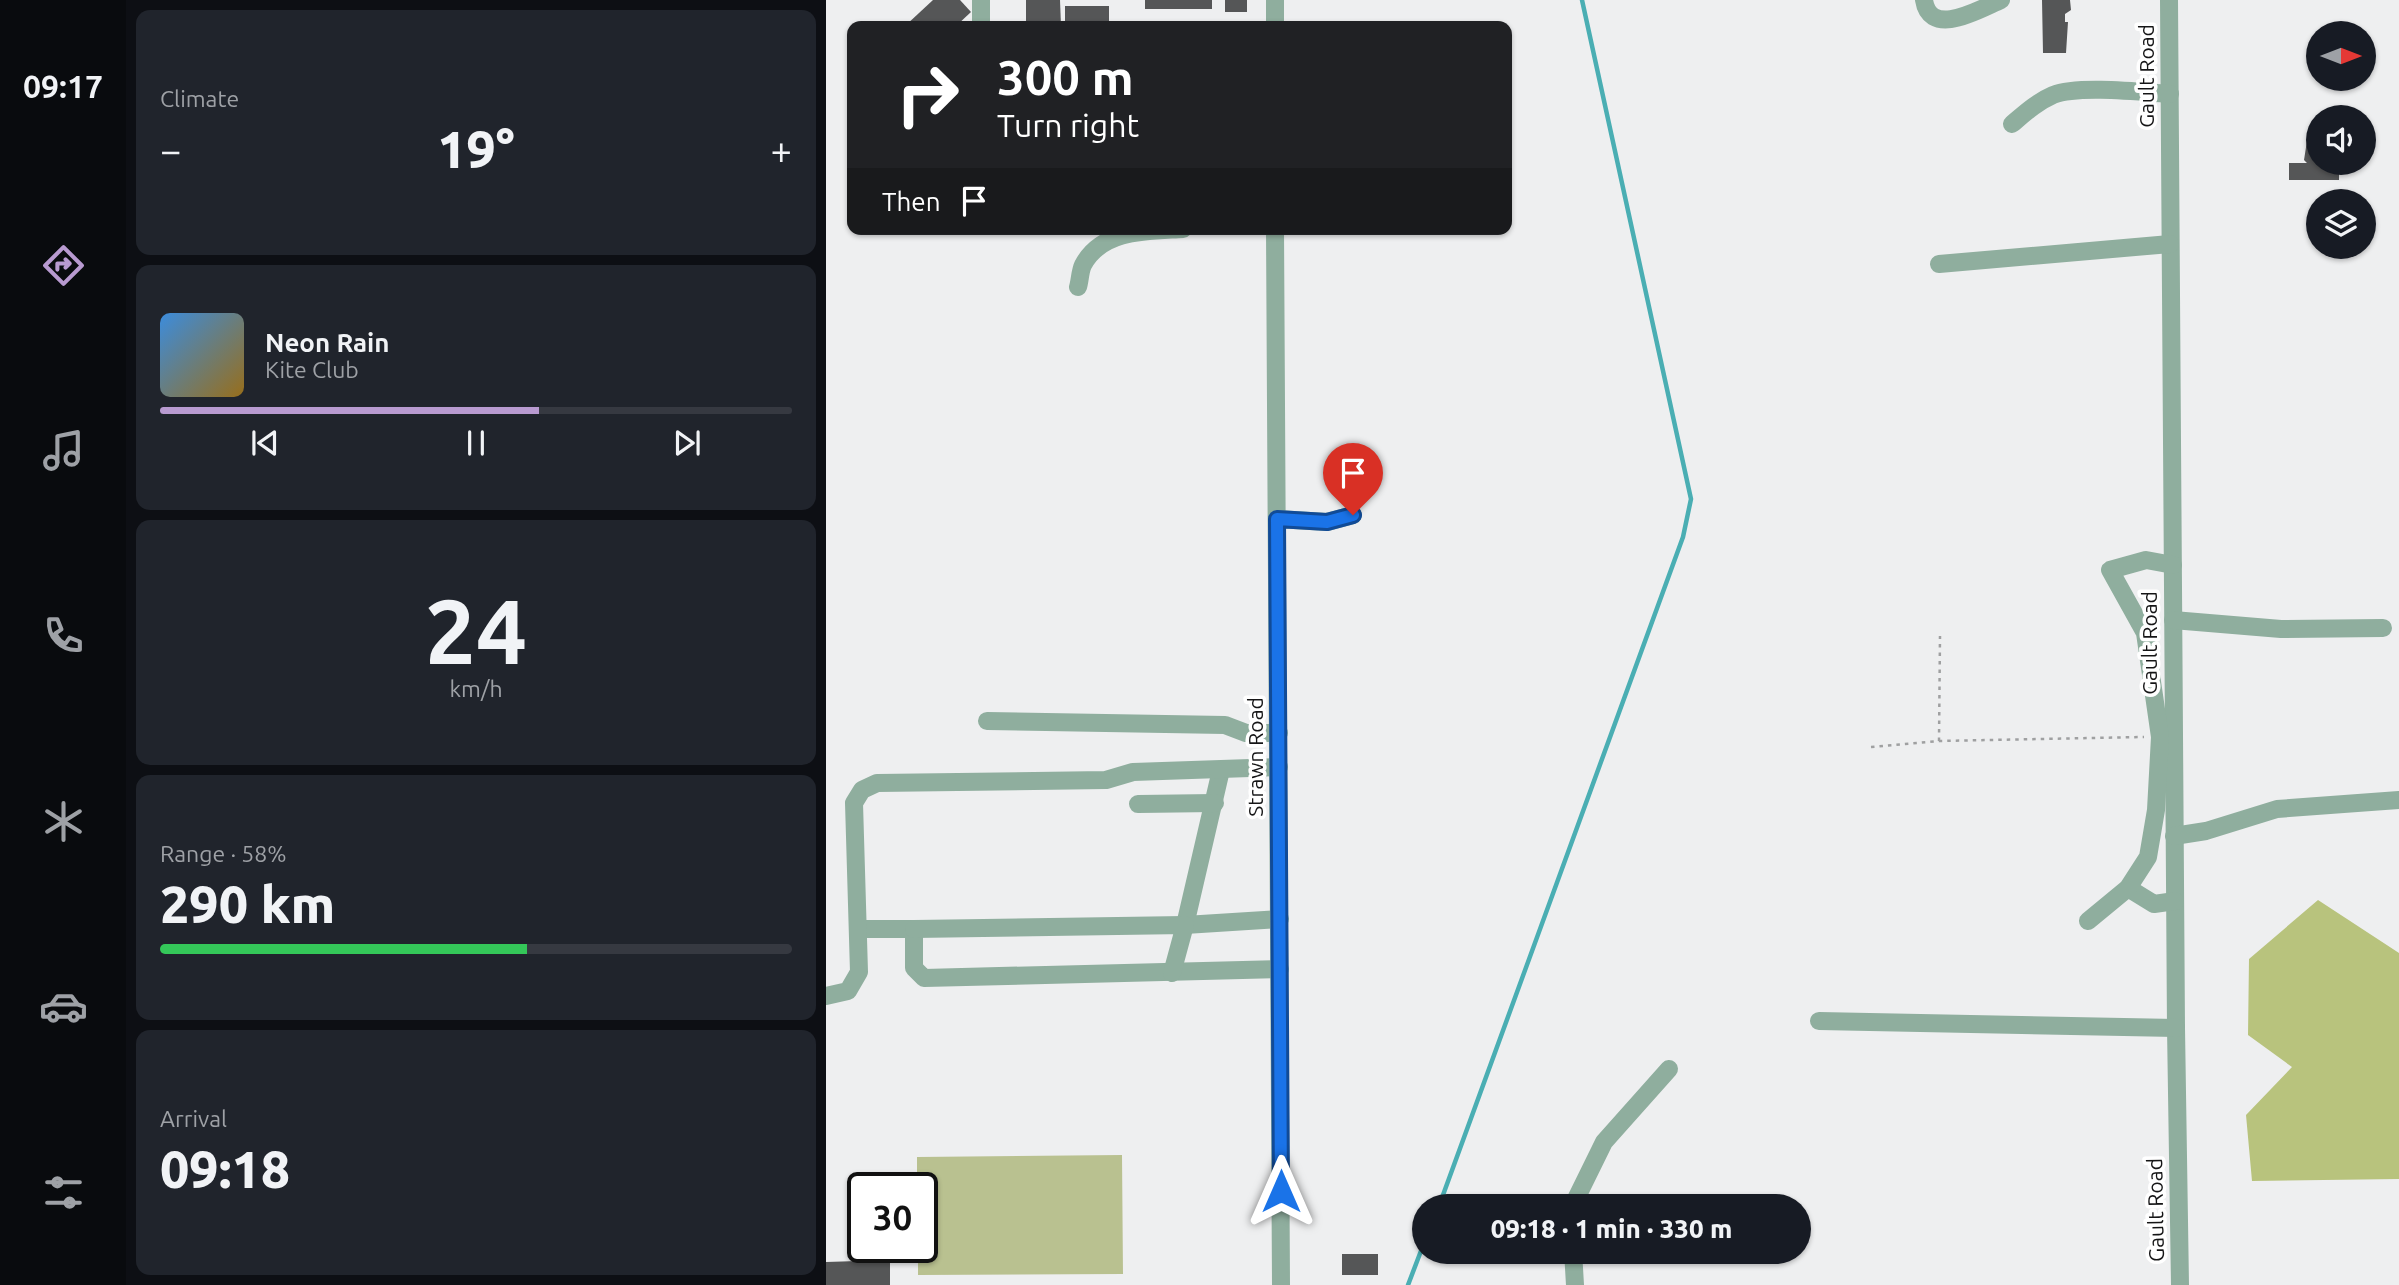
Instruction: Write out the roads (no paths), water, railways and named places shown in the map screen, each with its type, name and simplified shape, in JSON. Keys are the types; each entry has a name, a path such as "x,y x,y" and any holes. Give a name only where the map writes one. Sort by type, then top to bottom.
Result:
{"street":[{"path":"981,0 981,21"},
{"path":"1275,0 1275,21"},
{"path":"1924,0 1925,9 1936,19 1949,21 2001,0"},
{"name":"Gault Road","path":"2169,0 2174,836 2180,1285"},
{"path":"2012,124 2037,103 2056,94 2112,91 2169,94"},
{"path":"1079,287 1083,265 1100,248 1121,235"},
{"name":"Strawn Road","path":"1275,235 1281,1285"},
{"path":"1939,264 2171,244"},
{"path":"1277,519 1327,522 1353,515"},
{"path":"2088,921 2128,888 2148,857 2155,810 2160,737 2145,633 2110,569 2146,560 2173,565"},
{"path":"2173,620 2281,629 2383,628"},
{"path":"987,721 1225,725 1246,733 1279,733"},
{"path":"826,996 848,991 859,972 854,803 862,790 877,783 1106,780 1133,772 1279,767"},
{"path":"1172,973 1222,770"},
{"path":"2174,836 2206,831 2277,809 2399,800"},
{"path":"1138,804 1215,803"},
{"path":"2128,888 2154,904 2175,901"},
{"path":"858,929 1185,925 1280,919"},
{"path":"914,929 914,968 924,978 1280,969"},
{"path":"1819,1021 2176,1028"},
{"path":"1581,1194 1604,1142 1669,1069"},
{"path":"1574,1264 1575,1285"}],"waterway":[{"path":"1443,1194 1683,537 1691,499 1582,0"},
{"path":"1408,1285 1416,1264"}]}
